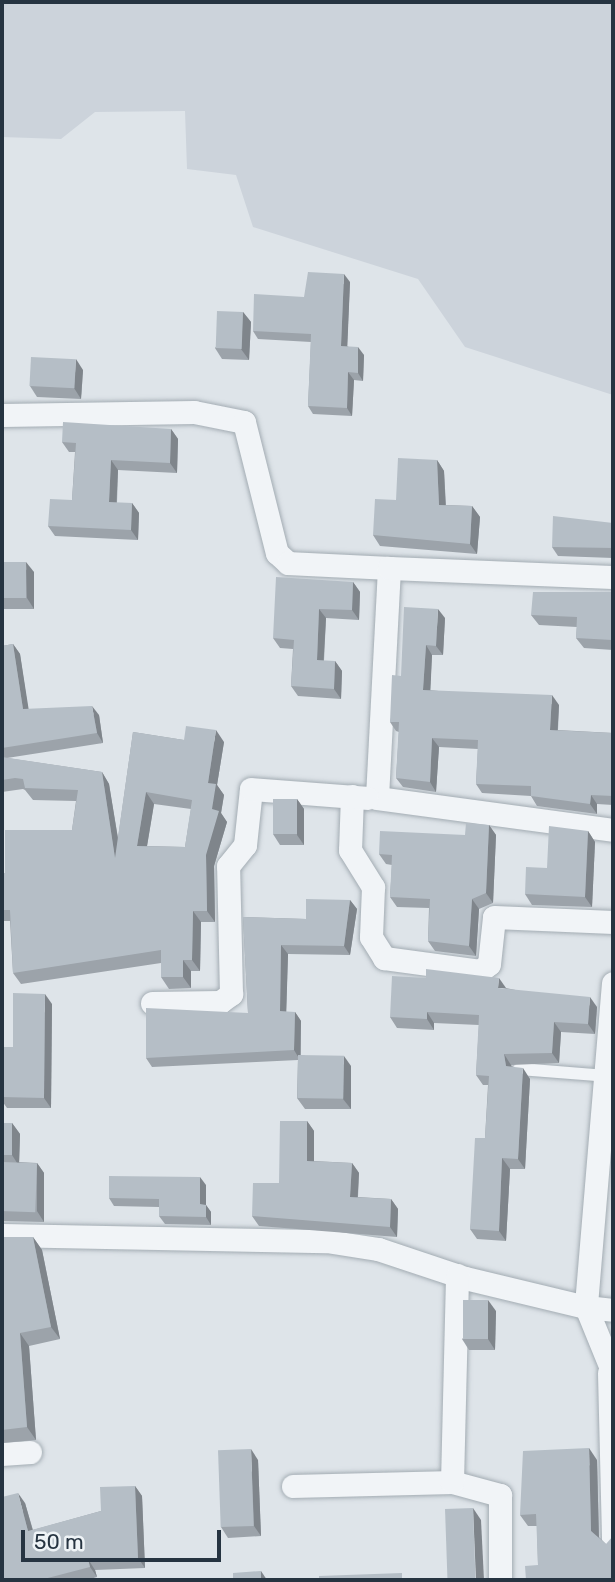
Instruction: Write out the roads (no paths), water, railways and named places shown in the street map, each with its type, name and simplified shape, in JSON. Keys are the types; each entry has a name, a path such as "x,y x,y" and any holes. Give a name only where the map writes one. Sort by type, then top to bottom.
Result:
{"street":[{"path":"2,415 230,414 251,431 276,553 288,563 613,577"},
{"path":"377,798 389,568"},
{"path":"152,1003 220,1002 231,994 228,866 245,845 251,789 377,798 612,824"},
{"path":"352,796 350,850 373,887 371,937 384,958 480,971 489,964 494,917 613,922"},
{"path":"613,982 607,1076 608,1136 586,1307 611,1373 613,1541"},
{"path":"2,1235 326,1241 378,1249 457,1275 586,1307 613,1310"},
{"path":"452,1482 457,1275"},
{"path":"2,1454 30,1452"},
{"path":"293,1486 452,1482 499,1493 500,1580"}],"lane":[{"path":"519,1069 607,1076"}]}
